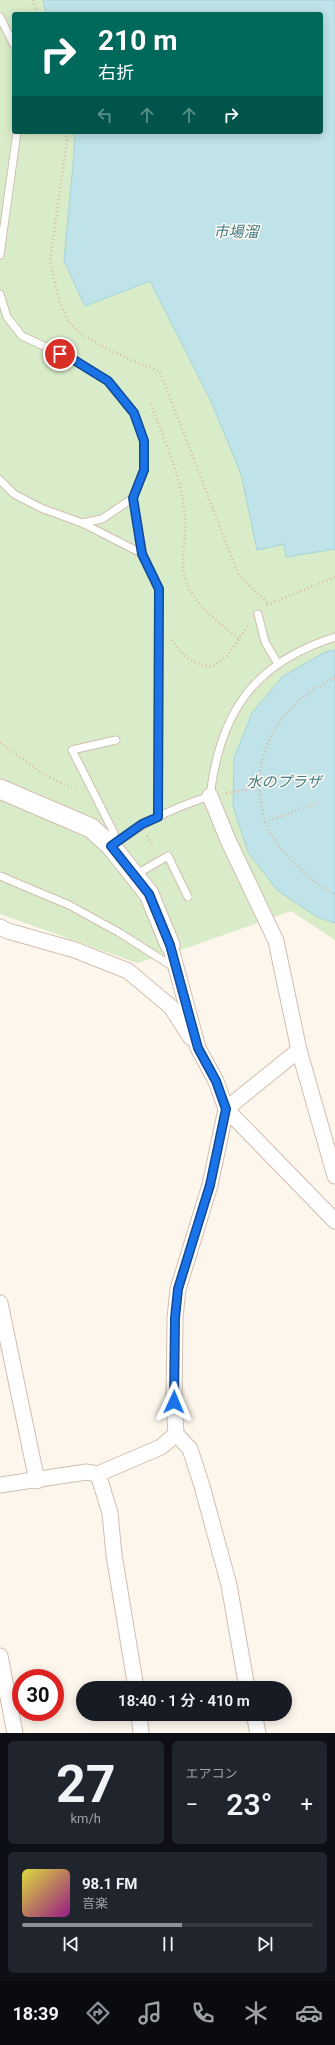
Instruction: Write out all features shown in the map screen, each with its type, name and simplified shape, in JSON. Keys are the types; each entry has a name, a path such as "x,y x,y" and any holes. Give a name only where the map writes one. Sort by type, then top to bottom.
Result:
{"street":[{"path":"0,788 92,828 111,846 133,876 149,894 170,945 178,970 198,1048"},
{"path":"210,796 228,840 276,941 299,1050 335,1176"},
{"path":"0,927 14,933 88,955 128,971 171,1007 198,1048 216,1081 226,1109 335,1221"},
{"path":"246,1681 229,1585 202,1486 190,1449 176,1434 174,1402 175,1318 178,1289 210,1185 226,1109 299,1050"},
{"path":"0,1303 37,1481"},
{"path":"0,1485 37,1481 86,1472 98,1474 161,1447 176,1434"},
{"path":"98,1474 110,1513 114,1555 135,1681"},
{"path":"0,1656 15,1733"},
{"path":"140,1721 141,1733"},
{"path":"255,1721 258,1733"}],"lane":[{"path":"0,17 12,41"},
{"path":"0,255 3,216 17,134"},
{"path":"0,294 6,317 22,336 74,360 108,381 134,413 144,441 144,470 133,498 142,554 159,589 158,817"},
{"path":"0,480 14,494 41,508 82,523 142,554"},
{"path":"82,523 102,518 133,498"},
{"path":"258,614 265,642 278,664"},
{"path":"111,846 142,824 178,806 210,796 213,770 222,739 232,714 248,691 278,664 312,644 335,637"},
{"path":"111,846 114,833 72,750 116,740"},
{"path":"133,876 168,856 188,897"},
{"path":"0,876 68,905 120,933 178,970"}],"path":[{"path":"33,0 36,12"},
{"path":"66,134 67,140 50,261 59,300 68,321 80,334 111,351 160,372 239,576 268,604"},
{"path":"150,404 179,483 184,509 186,534 183,566 185,580 204,609 240,639"},
{"path":"159,613 174,644 184,656 200,665 212,667 227,656 258,614 268,604 335,577"},
{"path":"335,678 303,696 274,728 265,750 258,788 265,822 284,852 315,882 335,894"},
{"path":"0,743 45,775 97,800"},
{"path":"210,796 258,788"},
{"path":"265,822 316,804"}],"green space":[{"path":"0,0 335,0 335,940 291,911 184,949 137,963 0,914"}],"water":[{"name":"市場溜","path":"43,0 335,0 335,549 286,557 284,544 257,550 241,474 211,401 150,281 85,306 64,261 75,142 73,134 323,134 323,12 46,12"},
{"name":"水のプラザ","path":"335,650 335,923 317,917 277,890 248,852 233,806 234,758 252,713 283,676 325,652"}],"route":[{"path":"60,354 74,360 108,381 134,413 144,441 144,470 133,498 142,554 159,589 158,817 142,824 111,846 133,876 149,894 170,945 178,970 198,1048 216,1081 226,1109 210,1185 178,1289 175,1318 174,1402"}]}
